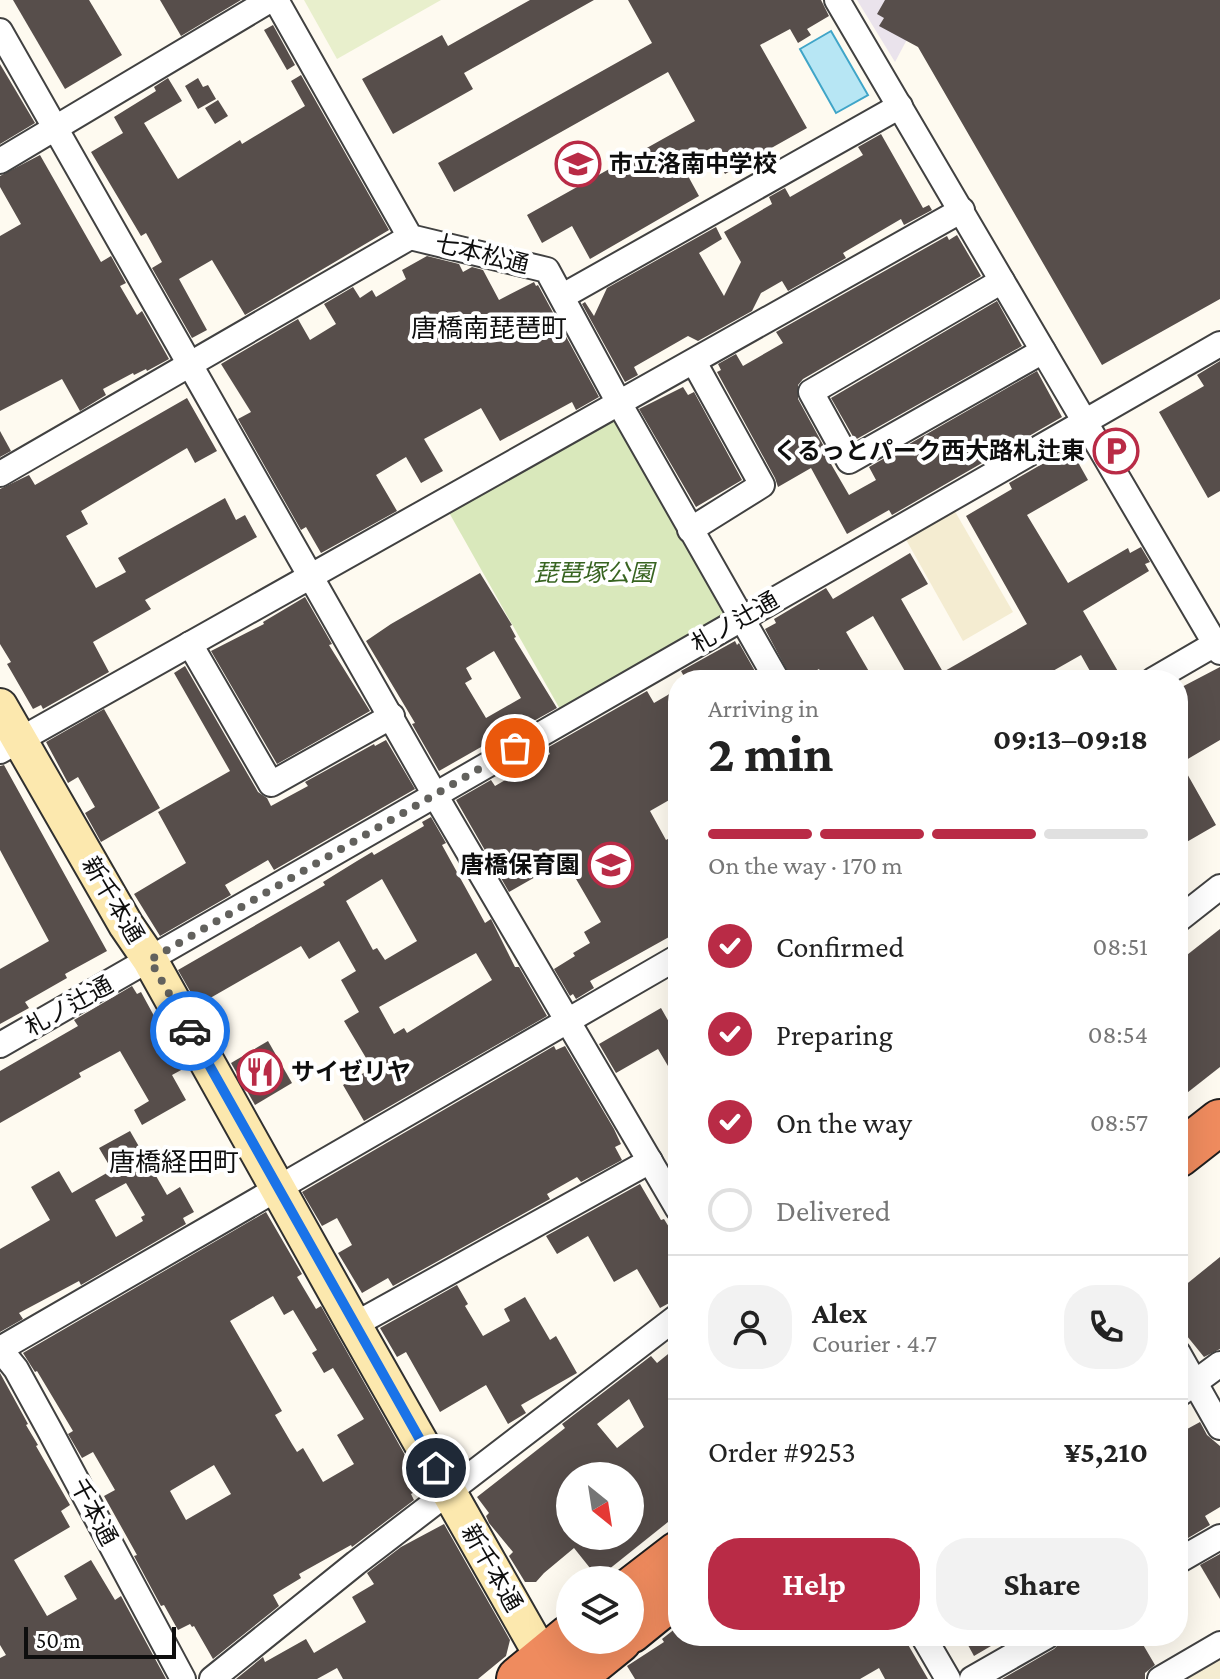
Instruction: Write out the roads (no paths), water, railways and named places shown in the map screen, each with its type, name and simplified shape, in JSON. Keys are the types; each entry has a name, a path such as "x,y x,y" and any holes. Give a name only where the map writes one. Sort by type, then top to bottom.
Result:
{"highway":[{"path":"1188,1147 1220,1122"},
{"path":"1188,1181 1220,1155"},
{"path":"644,1580 668,1562"},
{"path":"644,1620 668,1600"},
{"path":"552,1667 584,1654"}],"street":[{"path":"0,161 270,0"},
{"name":"七本松通","path":"276,0 410,237 547,270 690,530 771,670"},
{"path":"837,0 1218,645 1172,670"},
{"path":"0,31 435,795 668,1192"},
{"path":"563,296 900,106"},
{"path":"10,746 962,210"},
{"path":"0,474 410,237"},
{"path":"1002,281 811,392 849,461 1043,351"},
{"name":"札ノ辻通","path":"0,1045 1220,344"},
{"path":"690,530 762,485 694,362"},
{"path":"190,644 271,784 392,716"},
{"name":"新千本通","path":"0,706 10,746 150,960 354,1325 552,1667"},
{"path":"1188,912 1220,887"},
{"path":"0,1349 668,963"},
{"path":"354,1325 650,1161"},
{"path":"212,1679 668,1324"},
{"name":"千本通","path":"0,1349 16,1369 183,1679"},
{"path":"1188,1388 1220,1364"},
{"path":"1188,1391 1220,1427"},
{"path":"1188,1555 1220,1537"},
{"path":"1160,1679 1220,1644"},
{"path":"929,1646 948,1679"},
{"path":"972,1679 1030,1646"}],"water":[{"path":"831,31 868,95 836,113 800,49"}],"place":[{"name":"市立洛南中学校","path":"578,164"},
{"name":"くるっとパーク西大路札辻東","path":"1116,451"},
{"name":"唐橋保育園","path":"611,865"},
{"name":"サイゼリヤ","path":"260,1072"}],"district":[{"name":"唐橋南琵琶町","path":"489,328"},
{"name":"唐橋経田町","path":"174,1162"}],"park label":[{"name":"琵琶塚公園","path":"594,573"}]}
